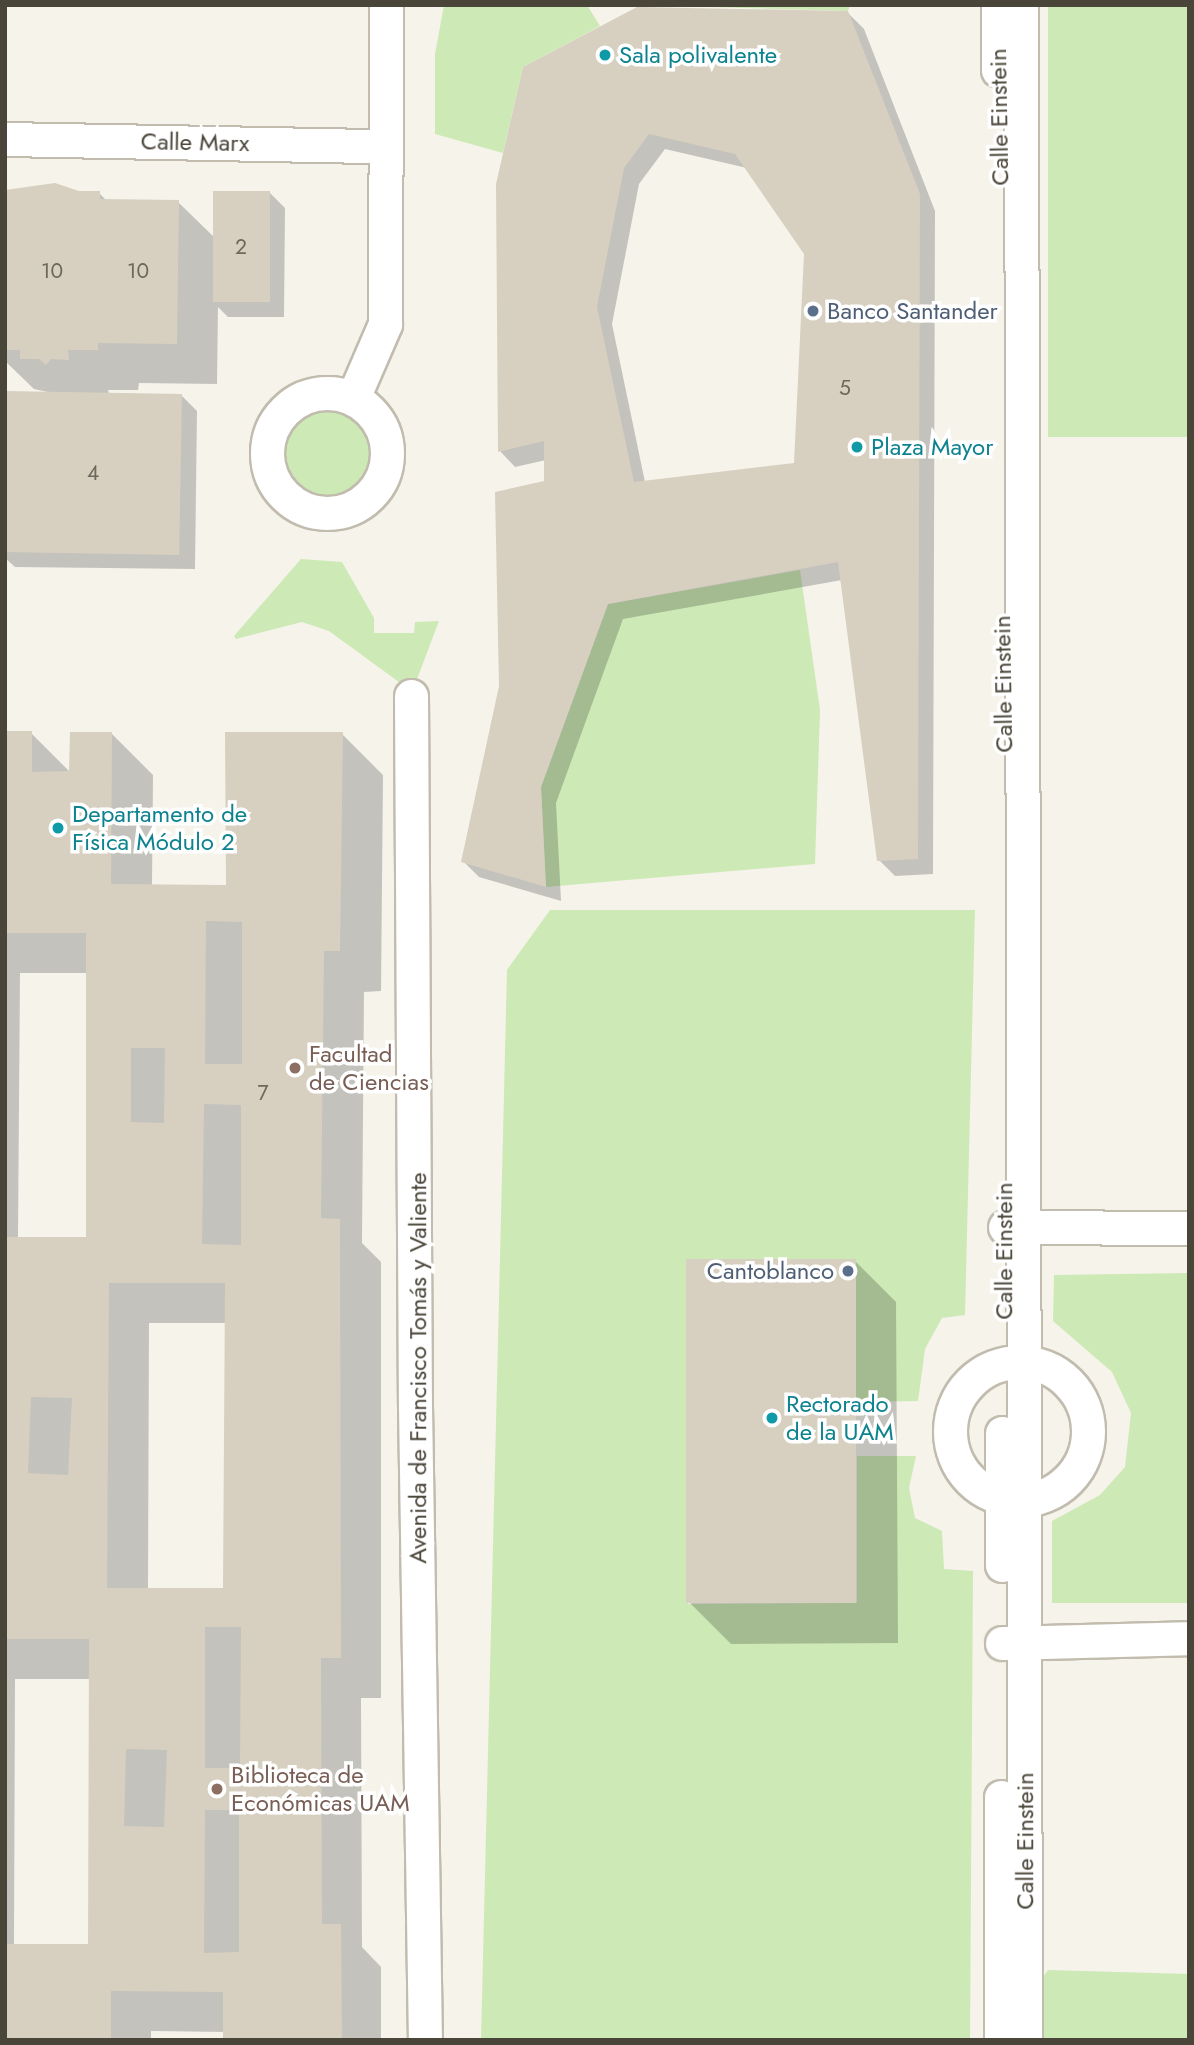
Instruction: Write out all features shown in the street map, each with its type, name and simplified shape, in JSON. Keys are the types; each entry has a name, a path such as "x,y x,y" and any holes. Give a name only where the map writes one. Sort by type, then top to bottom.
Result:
{"street":[{"path":"353,398 385,324 386,5"},
{"name":"Calle Einstein","path":"998,5 1016,1227"},
{"name":"Calle Einstein","path":"1001,2040 1013,1642 1021,5"},
{"name":"Calle Marx","path":"5,139 386,146"},
{"name":"Avenida de Francisco Tomás y Valiente","path":"411,696 415,1406 425,2040"},
{"path":"1016,1227 1189,1228"},
{"path":"1014,1363 1044,1367 1069,1384 1084,1410 1088,1431 1081,1461 1063,1485 1013,1500 967,1478 955,1460 950,1430 956,1401 968,1384 1014,1363"},
{"path":"1013,1642 1189,1638"},
{"name":"Calle Einstein","path":"1013,1642 1025,2040"}],"green space":[{"path":"444,5 587,5 600,26 523,67 503,153 435,134 435,54"},
{"path":"636,5 850,5 848,11"},
{"path":"1048,5 1189,5 1189,437 1048,437"},
{"path":"329,409 346,413 360,422 369,436 373,453 369,470 360,484 346,493 329,497 312,493 298,484 289,470 285,453 289,436 298,422 312,413"},
{"path":"301,559 342,562 374,618 374,633 414,633 415,622 439,621 414,687 403,685 329,631 302,622 236,639 234,636"},
{"path":"800,570 820,710 815,864 546,887 541,787 608,604"},
{"path":"550,910 975,910 965,1315 942,1318 925,1349 918,1401 856,1402 686,1261 688,1604 857,1603 857,1456 916,1456 909,1488 915,1518 942,1531 944,1569 973,1571 970,2040 481,2040 507,970"},
{"path":"1189,1273 1189,1603 1052,1603 1052,1521 1100,1495 1125,1467 1131,1413 1112,1372 1053,1321 1054,1275"},
{"path":"1048,1970 1189,1974 1189,2040 1043,2040 1041,1980"}],"building":[{"name":"Plaza Mayor","path":"637,7 848,11 920,194 918,859 877,861 838,562 608,604 541,787 546,887 461,862 499,686 495,492 544,481 544,441 498,452 496,184 523,67","holes":["649,134 735,154 804,254 794,463 634,482 597,307 624,168"]},
{"path":"55,183 79,191 100,191 100,199 179,200 177,344 98,343 98,350 68,350 69,360 51,359 46,365 39,359 20,359 20,350 5,350 5,190"},
{"path":"213,191 270,191 270,302 213,302"},
{"path":"5,391 182,394 179,555 5,552"},
{"path":"5,731 32,731 32,772 69,771 70,732 112,732 111,884 226,885 225,732 343,732 340,951 324,951 321,1218 340,1219 341,1658 321,1658 322,1924 341,1924 342,2040 223,2040 223,1992 111,1991 111,2040 5,2040 5,1944 88,1944 89,1639 5,1639 5,1237 86,1237 86,933 5,933","holes":["206,921 242,922 242,1064 205,1064","131,1048 165,1048 164,1123 131,1122","204,1104 241,1105 241,1245 202,1244","109,1283 225,1283 223,1588 107,1588","31,1397 72,1398 68,1475 28,1473","205,1627 241,1627 240,1768 205,1768","126,1749 167,1750 164,1827 124,1826","205,1810 239,1810 239,1952 204,1953"]},
{"name":"Rectorado de la UAM","path":"686,1259 856,1259 856,1603 686,1603"}],"place":[{"name":"Sala polivalente","path":"605,55"},
{"name":"Banco Santander","path":"813,311"},
{"name":"Plaza Mayor","path":"857,447"},
{"name":"Departamento de Física Módulo 2","path":"58,828"},
{"name":"Facultad de Ciencias","path":"295,1068"},
{"name":"Cantoblanco","path":"848,1271"},
{"name":"Rectorado de la UAM","path":"772,1418"},
{"name":"Biblioteca de Económicas UAM","path":"217,1789"}]}
